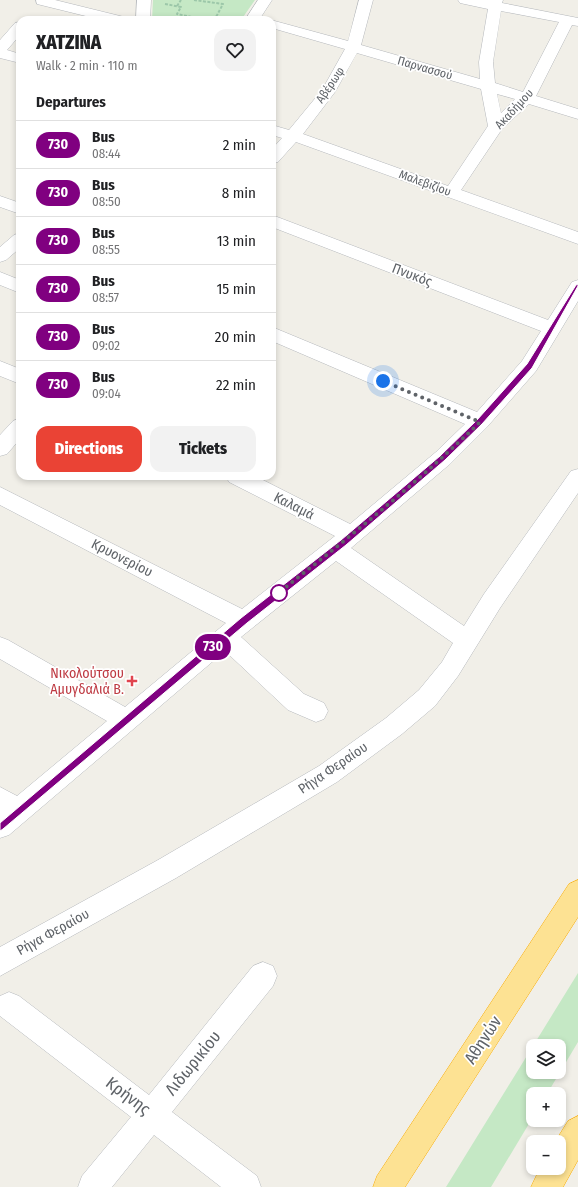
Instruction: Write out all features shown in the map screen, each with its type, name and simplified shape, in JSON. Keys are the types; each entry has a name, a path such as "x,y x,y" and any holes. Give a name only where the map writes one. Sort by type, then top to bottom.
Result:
{"highway":[{"name":"Αθηνών","path":"388,1187 578,893"},
{"path":"566,1152 578,1131"},
{"path":"546,1187 553,1175"}],"street":[{"path":"256,16 265,0"},
{"name":"Αβέρωφ","path":"276,154 294,136 335,81 353,47 366,0"},
{"path":"465,0 495,3 573,21"},
{"path":"143,16 144,1"},
{"path":"495,3 486,62 488,86 496,126"},
{"path":"35,9 88,16"},
{"name":"Ακαδήμου","path":"452,192 496,126 532,92 573,21"},
{"name":"Παρνασσού","path":"276,25 526,97 578,114"},
{"path":"0,49 16,31"},
{"path":"0,53 16,58"},
{"name":"Μαλεβιζίου","path":"276,131 294,136 578,238"},
{"path":"0,200 16,207"},
{"name":"Πνυκός","path":"276,223 553,329"},
{"path":"0,256 16,242"},
{"path":"0,278 16,285"},
{"path":"0,826 9,804 126,720 244,621 335,550 443,458 480,422 529,366 578,286"},
{"path":"276,336 480,422"},
{"path":"0,368 16,376"},
{"path":"0,448 16,430"},
{"name":"Ρήγα Φεραίου","path":"0,962 167,869 328,774 394,726 427,698 450,669 492,601 578,477"},
{"name":"Καλαμά","path":"244,480 352,535"},
{"name":"Κρυονερίου","path":"0,495 244,621"},
{"path":"335,550 468,641"},
{"path":"226,637 296,702 316,711"},
{"path":"0,647 126,720"},
{"name":"Λιδωρικίου","path":"93,1187 263,976"},
{"name":"Κρήνης","path":"9,1006 246,1187"}],"path":[{"path":"177,6 181,0"},
{"path":"194,0 223,4 217,16"},
{"path":"144,1 181,7 177,14 185,16"}],"green space":[{"path":"153,0 255,0 244,16 152,16"},
{"path":"578,973 578,1042 566,1062 566,1039 537,1039"},
{"path":"526,1057 526,1079 556,1079 551,1087 526,1087 527,1127 491,1187 446,1187"}],"bus line":[{"name":"730","path":"0,826 244,621 344,542 443,458 480,422 529,366 578,286"}],"place":[{"name":"Νικολούτσου Αμυγδαλιά Β.","path":"132,681"}],"route":[{"path":"279,593 277,594 335,550 443,458 480,422 383,381"}]}
